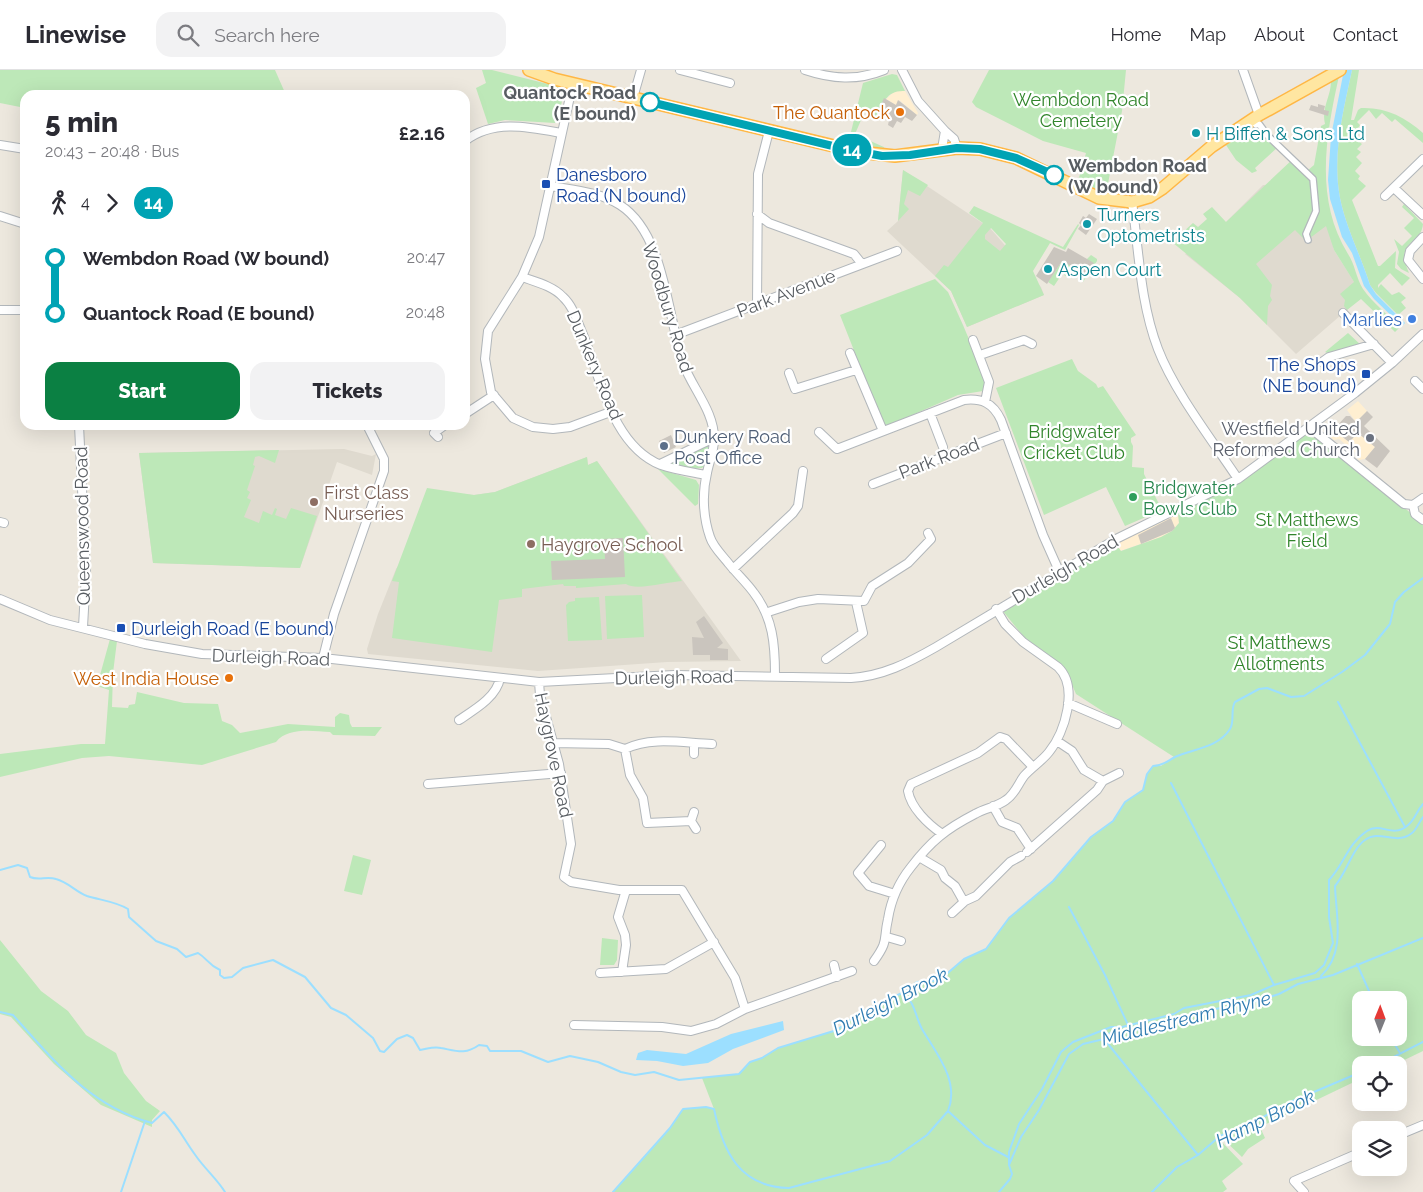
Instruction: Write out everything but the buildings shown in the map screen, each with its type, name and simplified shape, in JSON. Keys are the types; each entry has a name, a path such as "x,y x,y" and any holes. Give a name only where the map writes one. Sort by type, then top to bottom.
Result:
{"main road":[{"path":"528,70 538,75 573,84 882,156 910,155 942,149 980,149 1006,155 1037,167 1099,198 1132,202 1142,200 1158,191 1211,147 1255,117 1335,71"}],"street":[{"path":"633,98 641,70"},
{"path":"680,70 730,83"},
{"path":"805,70 828,76 850,78 884,70"},
{"path":"902,70 918,101 954,139 957,148"},
{"path":"1243,70 1256,125 1259,124 1268,136 1313,179 1316,211 1306,234 1308,240"},
{"path":"573,84 539,237 522,276 488,331 485,359 491,392 513,418 533,427 553,429 570,427 613,411"},
{"path":"470,138 480,131 500,126 528,127 561,133"},
{"path":"757,305 759,282 758,174 769,131"},
{"path":"942,149 945,131"},
{"path":"2,148 20,150"},
{"path":"1385,196 1423,159"},
{"name":"Woodbury Road","path":"550,186 601,196 618,204 634,215 651,244 687,373 710,416 714,438 706,475 704,516 710,538 768,612 773,631 775,675"},
{"path":"1394,188 1423,215"},
{"path":"1132,202 1143,288 1158,349 1169,374 1238,479"},
{"path":"757,214 769,223 854,254 862,264"},
{"path":"0,216 20,222"},
{"path":"1423,237 1410,251 1408,260 1423,279"},
{"name":"Park Avenue","path":"675,335 897,251"},
{"name":"Dunkery Road","path":"522,276 555,289 572,307 613,411 631,444 660,464 706,475"},
{"path":"0,310 20,310"},
{"path":"1343,313 1392,363"},
{"path":"1024,330 1024,340"},
{"name":"Durleigh Road","path":"0,599 35,616 145,644 202,654 323,658 539,682 674,675 775,675 851,678 878,675 908,663 1059,571 1116,539 1238,479 1392,363 1423,334"},
{"path":"972,340 980,355 989,382 985,402"},
{"path":"980,355 1024,340 1032,344"},
{"path":"1322,362 1329,357 1374,344"},
{"path":"850,353 883,431"},
{"path":"795,389 856,370"},
{"path":"789,373 798,399"},
{"path":"1415,381 1423,389"},
{"path":"470,411 494,395"},
{"path":"819,432 838,449 964,400 985,402 997,411 1043,535 1059,571"},
{"path":"930,413 936,438 943,447"},
{"path":"1309,427 1404,504 1412,505 1423,498"},
{"name":"Queenswood Road","path":"79,430 86,573 82,628"},
{"path":"323,658 334,614 384,471 384,459 370,430"},
{"path":"437,430 434,432 438,438"},
{"name":"Park Road","path":"873,484 1006,433"},
{"path":"660,464 714,438"},
{"path":"797,516 801,511 798,506 803,471"},
{"path":"1412,505 1415,514 1423,520"},
{"path":"733,569 798,506"},
{"path":"768,612 798,602 818,599 864,602 872,586 908,563 931,539 928,534"},
{"path":"856,602 863,633"},
{"path":"874,961 884,948 887,937 886,924 895,894 905,875 919,857 941,833 975,813 1011,796 1033,767 1057,741 1064,726 1068,703 1067,682 1061,670 1023,642 1005,624 996,610"},
{"path":"826,659 863,633 872,635"},
{"path":"459,720 490,696 496,689 500,678"},
{"name":"Haygrove Road","path":"539,682 540,695 561,773 569,827 571,844 564,877 572,882 626,890"},
{"path":"1068,703 1117,724"},
{"path":"941,833 924,818 912,802 908,791 911,784 978,753 1000,737 1006,739 1033,767"},
{"path":"1057,741 1070,748 1087,772 1103,781"},
{"path":"553,743 609,744 625,749 638,742 712,744"},
{"path":"694,743 694,754"},
{"path":"625,749 630,775 643,798 648,832"},
{"path":"428,784 561,773"},
{"path":"952,913 964,902 976,896 1010,862 1026,852 1097,790 1103,781 1119,773"},
{"path":"993,806 1002,822 1017,828 1026,852"},
{"path":"694,812 691,821 696,830"},
{"path":"647,823 691,821"},
{"path":"851,878 858,873 881,845"},
{"path":"919,857 941,870 945,878 955,886 964,902"},
{"path":"858,873 869,886 895,894"},
{"path":"622,972 626,945 625,935 618,917 626,890 682,890 735,978 745,1009"},
{"path":"887,937 901,941"},
{"path":"600,973 666,969 714,942"},
{"path":"834,965 837,977"},
{"path":"574,1025 662,1027 691,1031 716,1024 745,1009 852,970"},
{"path":"1407,1132 1423,1125"},
{"path":"1304,1192 1294,1182 1352,1156"}],"shaded area":[{"path":"896,90 905,91 918,113 917,115 899,100 896,105 886,99"},
{"path":"903,170 990,228 1041,287 1044,295 967,327 951,291 887,231 898,221"},
{"path":"1319,184 1334,250 1363,296 1296,354 1240,298 1185,254 1226,222 1263,185"},
{"path":"1358,401 1367,411 1356,422 1347,410"},
{"path":"1336,432 1349,442 1358,433 1375,447 1365,459 1359,460 1357,458 1358,455 1339,439 1334,440 1329,436"},
{"path":"344,449 372,456 376,454 372,475 337,462 300,568 153,563 139,453"},
{"name":"Haygrove School","path":"587,457 588,465 597,461 741,661 667,662 538,671 368,654 367,649 378,614 396,569 451,493 474,495 495,492"},
{"path":"1178,514 1179,523 1172,531 1161,537 1120,551 1116,544 1152,525"}],"green space":[{"path":"0,70 275,70 284,90 20,90 20,107 0,103"},
{"path":"482,70 492,70 560,87 564,92 558,119 555,123 505,120 488,124 476,88 486,83"},
{"name":"Wembdon Road Cemetery","path":"989,70 1126,70 1122,111 1106,194 1078,181 1086,153 1043,141 976,107 972,102"},
{"path":"1352,70 1359,70 1351,120 1354,120 1358,110 1361,108 1379,109 1395,114 1423,133 1423,143 1395,119 1392,122 1382,113 1376,119 1369,110 1357,122 1360,125 1353,137 1362,144 1357,149 1361,152 1356,157 1362,163 1355,171 1360,176 1358,179 1366,186 1352,200 1378,266 1396,251 1395,268 1410,278 1402,286 1390,273 1378,285 1378,288 1381,284 1392,295 1399,292 1406,298 1401,302 1406,308 1398,315 1370,285 1340,198 1337,166 1338,150 1342,118"},
{"path":"892,74 897,75 905,91 899,91 886,98 876,116 865,111 855,134 886,148 848,144 863,83"},
{"path":"1339,76 1327,144 1327,189 1330,211 1337,233 1363,289 1400,327 1395,332 1361,299 1347,310 1344,306 1345,300 1340,294 1354,282 1334,250 1326,226 1306,241 1295,230 1256,264 1272,285 1270,296 1272,300 1268,306 1267,325 1240,298 1172,242 1193,223 1198,227 1207,219 1203,214 1212,207 1226,222 1294,158 1307,171 1314,165 1321,126 1325,124 1324,113 1331,81"},
{"path":"1259,125 1278,147 1255,168 1257,171 1252,173 1236,160 1226,145 1253,126"},
{"path":"903,170 928,185 920,196 908,190 904,204 909,209 898,221"},
{"path":"1404,204 1423,224 1418,236 1406,248 1405,262 1409,273 1401,269 1397,264 1399,252 1394,239 1402,246 1412,236 1404,228 1414,218 1402,207"},
{"path":"974,206 1063,247 1079,225 1065,250 1050,243 1033,271 1044,295 967,327 951,291 935,276 944,265 948,267 983,223 969,213","holes":["991,228 1006,244 1000,251 985,239 985,235"]},
{"path":"1091,255 1097,261 1083,282 1081,277 1069,278 1064,275 1064,271 1054,286 1048,282 1062,261 1087,259"},
{"name":"Bridgwater Cricket Club","path":"935,279 948,292 963,325 986,380 983,391 958,395 887,426 883,424 840,315"},
{"path":"1348,333 1362,346 1330,354 1325,352"},
{"name":"Bridgwater Cricket Club","path":"1072,359 1078,371 1096,384 1098,388 1103,386 1136,435 1131,438 1133,446 1132,467 1144,468 1144,474 1162,510 1125,526 1106,487 1044,515 996,388"},
{"path":"1304,435 1321,440 1423,523 1423,1051 1407,1059 1407,1056 1352,1056 1352,1083 1260,1127 1265,1138 1248,1149 1242,1157 1220,1136 1218,1138 1243,1164 1222,1181 1227,1189 1223,1192 613,1192 670,1128 683,1109 706,1107 714,1109 702,1078 738,1074 750,1062 762,1058 778,1048 837,1030 859,1013 902,993 917,982 933,981 943,977 964,959 986,949 1009,918 1053,881 1091,837 1113,821 1125,802 1143,790 1147,774 1153,766 1161,766 1174,757 1076,694 1065,668 1024,637 1002,610 1116,544 1121,551 1161,537 1172,531 1179,523 1178,514 1238,483"},
{"path":"709,444 706,464 702,468 688,469 671,464 680,457"},
{"path":"279,450 275,463 259,456 255,457 253,465 255,466 247,490 250,492 247,498 251,500 244,517 259,523 263,511 272,515 275,508 277,509 275,515 286,519 291,508 317,516 300,568 153,563 139,453"},
{"name":"Haygrove School","path":"587,457 588,465 597,461 682,581 637,587 626,584 576,588 576,586 564,586 563,584 522,589 522,597 499,600 492,652 392,638 399,582 392,581 427,488 474,495 495,492"},
{"path":"658,469 696,480 699,485 698,504 695,506"},
{"path":"642,595 644,637 607,639 605,596"},
{"path":"599,597 602,640 568,641 566,605 569,602 575,601 575,598"},
{"path":"110,639 117,641 113,673 112,707 128,708 129,705 135,704 137,692 184,703 218,704 222,721 232,725 240,733 288,724 335,727 335,717 340,713 349,715 352,727 382,727 375,736 333,735 330,732 316,731 294,732 281,737 276,742 202,765 109,756 82,758 0,777 0,754 81,744 105,744 109,690 97,686"},
{"path":"353,855 371,860 362,895 344,891"},
{"path":"602,938 618,940 617,960 614,965 600,965"},
{"path":"0,940 41,991 68,1011 86,1035 116,1053 124,1073 146,1101 160,1111 152,1120 152,1127 101,1105 54,1064 11,1017 0,1014"}],"water":[{"path":"1344,70 1352,70 1342,118 1338,150 1337,166 1340,198 1370,285 1376,294 1405,323 1402,326 1374,299 1364,286 1352,253 1342,237 1330,199 1328,180 1331,136"},
{"path":"783,1021 784,1030 733,1049 708,1063 683,1066 657,1061 636,1060 638,1053 647,1050 686,1054 731,1034"}],"waterway":[{"name":"Durleigh Brook","path":"0,870 18,865 27,868 30,877 36,879 56,879 87,896 124,907 128,909 129,917 156,941 177,949 186,957 198,953 212,966 220,970 220,975 224,978 232,977 243,968 273,960 305,977 331,1008 346,1015 373,1038 380,1051 384,1052 397,1039 407,1035 413,1038 420,1050 436,1047 465,1051 479,1045 487,1046 490,1051 521,1051 548,1062 570,1056 598,1062 621,1072 635,1075 654,1072 679,1080 739,1074 750,1062 762,1058 778,1048 837,1030 859,1013 902,993 917,982 933,981 943,977 964,959 986,949 1009,918 1053,881 1091,837 1113,821 1125,802 1143,790 1147,774 1153,766 1219,740 1230,729 1235,702 1259,689 1267,688 1291,697 1304,696 1342,672 1365,655 1390,624 1395,602 1404,592 1423,578"},
{"path":"1338,702 1405,827"},
{"path":"1171,783 1274,985"},
{"path":"1009,1165 1009,1152 1019,1124 1042,1089 1061,1052 1073,1042 1111,1027 1122,1027 1174,1014 1184,1008 1251,995 1274,985 1315,973 1324,965 1333,943 1329,917 1329,880 1360,836 1367,831 1377,828 1396,831 1402,829 1412,821 1423,804"},
{"path":"1321,976 1329,967 1337,945 1338,922 1335,886 1360,844 1376,836 1406,837 1414,831 1423,817"},
{"path":"1069,907 1105,975 1128,1025"},
{"name":"Middlestream Rhyne","path":"999,1192 1010,1179 1012,1174 1009,1165 1021,1137 1039,1110 1069,1054 1083,1044 1104,1039 1110,1033 1133,1031 1203,1011 1251,1003 1279,994 1298,984 1333,975 1423,938"},
{"path":"1357,964 1369,991"},
{"path":"902,993 910,1000 922,1029 940,1058 949,1078 951,1100 948,1111 985,1145 1008,1157"},
{"path":"0,1012 13,1015 59,1065 92,1094 110,1106 152,1123 164,1112 225,1192"},
{"path":"1104,1039 1198,1155"},
{"name":"Hamp Brook","path":"1396,1056 1423,1042"},
{"path":"1396,1046 1400,1053"},
{"name":"Hamp Brook","path":"1152,1192 1177,1167 1198,1155 1220,1136 1256,1121 1288,1103 1352,1076"},
{"path":"613,1192 670,1128 683,1109 706,1107 714,1109 722,1139 736,1164 757,1181 772,1186 789,1188 890,1161 927,1135 948,1111"},
{"path":"121,1192 145,1121"}],"bus line":[{"name":"14","path":"650,102 841,148 882,156 910,155 957,148 993,151 1016,158 1054,175"}],"place":[{"name":"Quantock Road (E bound)","path":"650,102"},
{"name":"The Quantock","path":"900,112"},
{"name":"H Biffen & Sons Ltd","path":"1196,133"},
{"name":"Wembdon Road (W bound)","path":"1054,175"},
{"name":"Danesboro Road (N bound)","path":"546,184"},
{"name":"Turners Optometrists","path":"1087,224"},
{"name":"Aspen Court","path":"1048,269"},
{"name":"Marlies","path":"1412,319"},
{"name":"The Shops (NE bound)","path":"1366,374"},
{"name":"Westfield United Reformed Church","path":"1370,438"},
{"name":"Dunkery Road Post Office","path":"664,446"},
{"name":"Bridgwater Bowls Club","path":"1133,497"},
{"name":"First Class Nurseries","path":"314,502"},
{"name":"Haygrove School","path":"531,544"},
{"name":"Durleigh Road (E bound)","path":"121,628"},
{"name":"West India House","path":"229,678"}],"park label":[{"name":"St Matthews Field","path":"1307,529"},
{"name":"St Matthews Allotments","path":"1279,652"}]}
